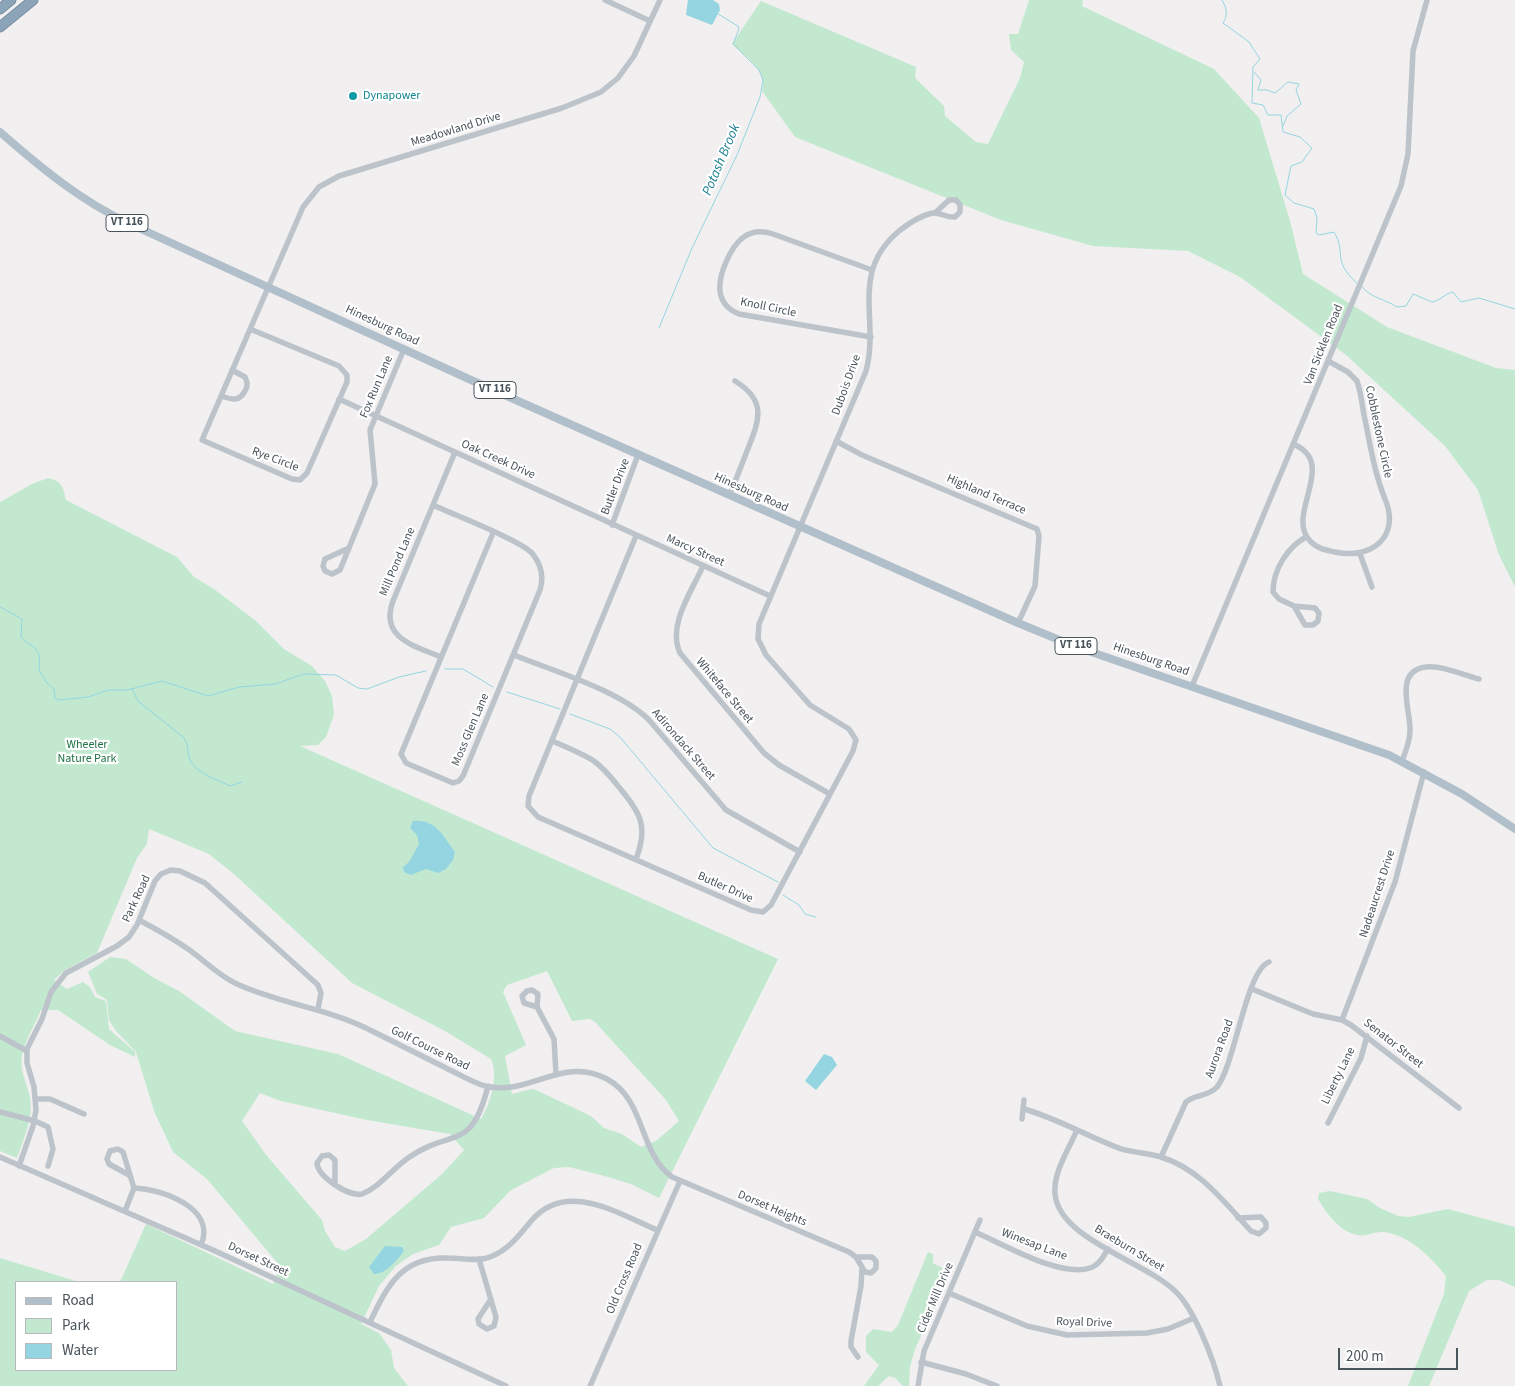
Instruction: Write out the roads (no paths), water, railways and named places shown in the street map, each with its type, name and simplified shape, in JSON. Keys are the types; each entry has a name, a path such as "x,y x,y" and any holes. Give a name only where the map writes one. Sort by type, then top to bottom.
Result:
{"highway":[{"path":"0,9 12,0"},
{"path":"0,27 33,0"}],"main road":[{"name":"Hinesburg Road","path":"0,132 66,188 87,202 123,221 638,455 1018,623 1074,646 1402,761 1424,772 1515,829"}],"street":[{"path":"606,0 650,21"},
{"name":"Meadowland Drive","path":"268,287 303,207 314,192 328,181 354,171 592,98 610,86 625,70 660,0"},
{"name":"Van Sicklen Road","path":"1192,686 1404,176 1408,154 1413,51 1427,0"},
{"name":"Dubois Drive","path":"800,527 866,371 871,337 867,296 872,270 882,250 895,235 917,219 935,213"},
{"name":"Knoll Circle","path":"871,337 740,314 723,302 719,284 734,245 746,235 758,231 773,234 872,270"},
{"name":"Rye Circle","path":"250,330 343,368 347,380 306,475 296,480 202,440 268,287"},
{"name":"Fox Run Lane","path":"349,548 327,558 323,564 326,571 332,574 339,571 349,548 376,481 370,430 404,349"},
{"name":"Cobblestone Circle","path":"1328,361 1348,372 1358,385 1376,475 1389,513 1388,529 1383,539 1372,550 1360,554"},
{"path":"221,396 235,400 240,398 247,386 244,377 232,370"},
{"path":"729,495 752,440 759,414 753,396 735,381"},
{"name":"Oak Creek Drive","path":"339,399 612,525"},
{"name":"Highland Terrace","path":"836,441 862,455 1037,529 1035,583 1018,623"},
{"path":"1293,444 1307,452 1312,465 1304,520 1306,536 1316,546 1324,550 1346,555 1360,554 1372,587"},
{"name":"Mill Pond Lane","path":"441,657 400,638 392,628 389,615 392,601 455,452"},
{"name":"Butler Drive","path":"612,525 638,455"},
{"name":"Moss Glen Lane","path":"433,505 493,533 527,550 535,557 542,570 540,590 514,655 463,776 453,782 406,763 401,754 493,533"},
{"name":"Marcy Street","path":"612,525 770,596"},
{"name":"Butler Drive","path":"636,536 528,800 530,811 751,910 760,912 772,905 855,747 855,736 850,729 810,705 763,650 758,629 800,527"},
{"path":"1294,606 1305,625 1313,625 1318,621 1320,614 1315,608 1294,606 1276,597 1273,592 1288,549 1306,536"},
{"name":"Whiteface Street","path":"703,566 676,629 676,641 680,653 764,753 779,765 830,794"},
{"name":"Adirondack Street","path":"514,655 635,708 648,720 726,810 800,852"},
{"path":"1402,761 1411,730 1406,688 1412,675 1425,667 1479,679"},
{"path":"552,741 580,753 599,765 633,804 641,820 643,831 636,859"},
{"name":"Nadeaucrest Drive","path":"1342,1020 1395,882 1424,772"},
{"name":"Park Road","path":"27,1051 31,1038 42,1020 50,992 58,981 70,971 122,943 132,934 159,876 167,871 175,870 194,876 215,891 316,982 321,993 318,1009"},
{"name":"Golf Course Road","path":"139,920 180,944 235,983 318,1009 358,1025 488,1086 515,1086 573,1071 593,1074 618,1087 635,1109 657,1162 680,1181"},
{"name":"Aurora Road","path":"1161,1157 1186,1102 1209,1093 1221,1080 1252,988 1261,968 1269,962"},
{"name":"Senator Street","path":"1252,988 1312,1014 1342,1020 1367,1036 1459,1108"},
{"path":"536,1007 553,1035 556,1074"},
{"path":"0,1036 27,1051 27,1063 36,1098 35,1120 19,1166"},
{"name":"Liberty Lane","path":"1328,1123 1361,1058 1367,1036"},
{"path":"335,1184 335,1160 329,1155 322,1156 317,1161 318,1168 335,1184 350,1194 362,1194 412,1156 462,1135 480,1116 488,1086"},
{"path":"36,1098 50,1099 84,1114"},
{"path":"1022,1118 1024,1100"},
{"path":"1024,1109 1121,1149 1161,1157 1180,1164 1197,1175 1238,1218 1254,1234 1261,1234 1266,1228 1265,1221 1261,1217 1238,1218"},
{"path":"0,1112 35,1120 48,1127 52,1149 48,1166"},
{"name":"Braeburn Street","path":"1077,1130 1056,1178 1056,1200 1061,1214 1068,1223 1170,1286 1182,1299 1194,1318 1220,1386"},
{"path":"125,1211 134,1188 123,1152 118,1149 110,1151 107,1158 109,1164 129,1175"},
{"name":"Dorset Street","path":"0,1157 201,1245 506,1386"},
{"name":"Old Cross Road","path":"590,1386 680,1181"},
{"name":"Dorset Heights","path":"680,1181 843,1250 856,1258 869,1257 876,1261 876,1268 873,1272 868,1273 862,1269"},
{"path":"134,1188 157,1192 194,1209 204,1225 201,1245"},
{"path":"370,1322 387,1289 407,1268 434,1258 479,1259 505,1250 540,1212 550,1206 568,1201 589,1202 657,1230"},
{"name":"Cider Mill Drive","path":"918,1386 921,1362 980,1220"},
{"name":"Winesap Lane","path":"975,1232 1043,1262 1066,1268 1092,1267 1101,1260 1108,1249"},
{"path":"856,1258 862,1269 851,1347 858,1357"},
{"path":"479,1259 491,1299 497,1320 492,1328 487,1329 481,1327 478,1319 491,1299"},
{"name":"Royal Drive","path":"949,1293 1027,1326 1063,1335 1148,1333 1168,1329 1194,1318"},
{"path":"921,1362 966,1374 997,1386"}],"water":[{"path":"688,0 713,0 719,4 720,10 712,25 686,15"},
{"path":"413,821 421,821 433,826 443,835 455,852 453,860 446,869 438,873 426,869 411,875 404,872 403,867 409,862 419,844 417,835 410,828"},
{"path":"824,1054 832,1057 837,1065 816,1090 805,1081"},
{"path":"385,1246 402,1247 404,1251 387,1269 374,1274 369,1267"}],"waterway":[{"path":"1222,0 1226,12 1226,18 1223,23 1249,42 1260,59 1253,67 1252,103 1263,105 1268,115 1281,115 1283,132 1300,137 1312,148 1302,162 1291,166 1285,195 1294,203 1314,209 1317,218 1316,233 1319,235 1334,232 1338,239 1344,268 1357,283"},
{"name":"Potash Brook","path":"659,328 692,248 737,155 760,97 763,80 759,70 733,44 739,29 738,26 718,14"},
{"path":"1254,72 1261,80 1258,90 1267,90 1275,93 1288,82 1299,84 1296,90 1301,104 1287,116 1283,126"},
{"path":"1362,287 1370,294 1397,307 1406,306 1413,294 1432,302 1453,292 1461,302 1479,298 1515,309"},
{"path":"0,607 22,619 21,637 38,652 39,670 47,683 54,689 55,698 59,700 88,697 108,690 127,690 162,681 208,696 239,687 275,684 304,674 336,675 358,688 367,689 399,677 426,671"},
{"path":"445,669 463,669 493,687"},
{"path":"132,689 138,701 183,737 190,760 197,769 230,786 242,782"},
{"path":"507,692 560,709"},
{"path":"570,714 610,729 620,737 713,848 778,882"},
{"path":"783,895 799,905 805,914 816,917"}],"place":[{"name":"Dynapower","path":"353,96"}],"park label":[{"name":"Wheeler Nature Park","path":"87,752"}]}
